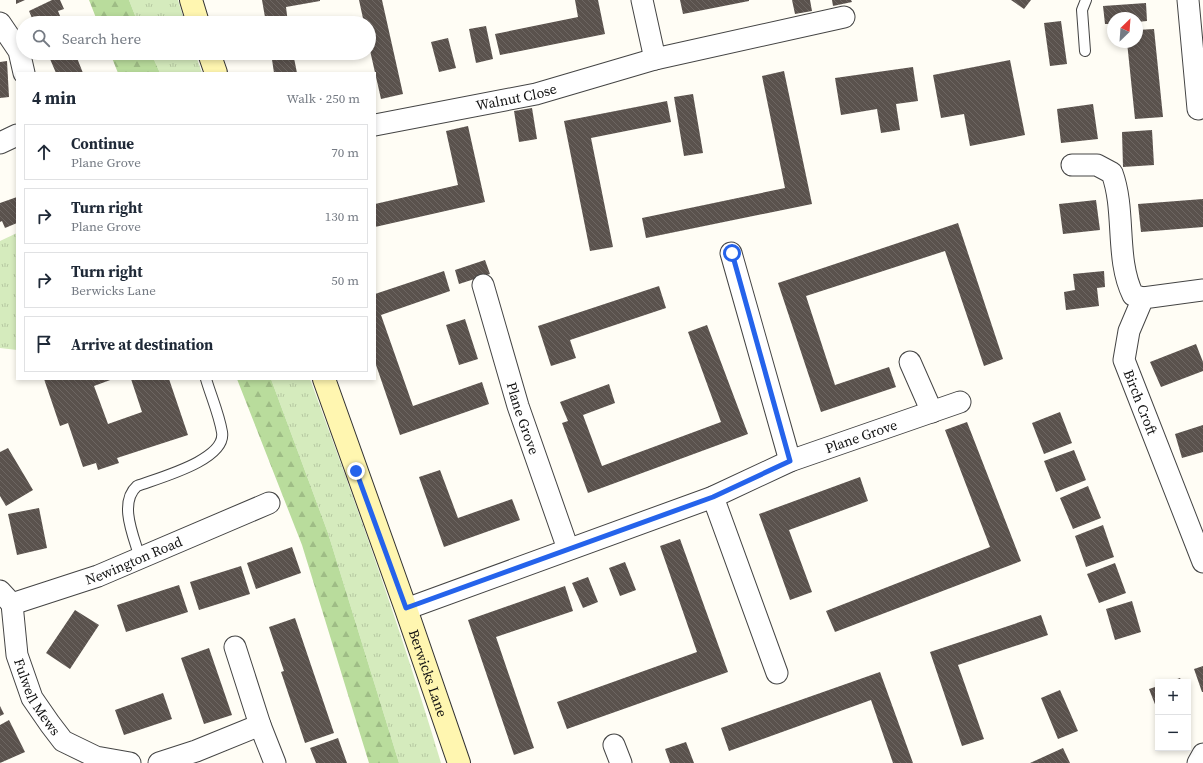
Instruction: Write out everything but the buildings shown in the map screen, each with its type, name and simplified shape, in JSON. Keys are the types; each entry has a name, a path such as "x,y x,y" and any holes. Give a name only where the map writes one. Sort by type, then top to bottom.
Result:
{"street":[{"path":"191,0 196,16"},
{"path":"642,0 655,59"},
{"path":"1188,0 1198,109"},
{"name":"Walnut Close","path":"376,125 536,94 655,59 844,17"},
{"path":"0,23 16,47"},
{"path":"21,60 24,72"},
{"path":"211,60 216,72"},
{"path":"0,143 16,135"},
{"path":"1072,165 1097,165 1112,173 1118,189 1119,217 1128,284 1133,295 1143,298 1203,290"},
{"path":"732,253 790,461"},
{"name":"Plane Grove","path":"483,285 518,406 568,549"},
{"name":"Birch Croft","path":"1143,298 1129,332 1124,360 1203,562"},
{"path":"910,362 932,412"},
{"name":"Berwicks Lane","path":"324,380 406,608 459,763"},
{"name":"Plane Grove","path":"406,608 713,497 790,461 960,402"},
{"path":"713,497 777,673"},
{"name":"Newington Road","path":"6,597 98,576 269,504"},
{"name":"Fulwell Mews","path":"6,597 19,661 32,698 50,724 63,741 96,757 130,763"},
{"path":"235,648 260,725 275,763"},
{"path":"159,763 196,752 260,725"},
{"path":"1198,763 1203,754"}],"lane":[{"path":"1085,52 1082,10 1086,0"},
{"path":"140,558 131,524 128,500 130,492 137,486 197,463 213,453 222,442 223,433 206,380"}],"green space":[{"path":"89,0 129,0 135,16 95,16"},
{"path":"129,0 178,0 183,16 135,16"},
{"path":"113,60 154,60 160,72 118,72"},
{"path":"154,60 197,60 202,72 160,72"},
{"path":"16,233 16,350 0,348 0,241"},
{"path":"237,380 271,380 328,533 399,763 369,763 302,545"},
{"path":"271,380 310,380 345,474 411,666 441,763 399,763 328,533"}],"route":[{"path":"356,471 406,608 713,497 790,461 732,253"}]}
